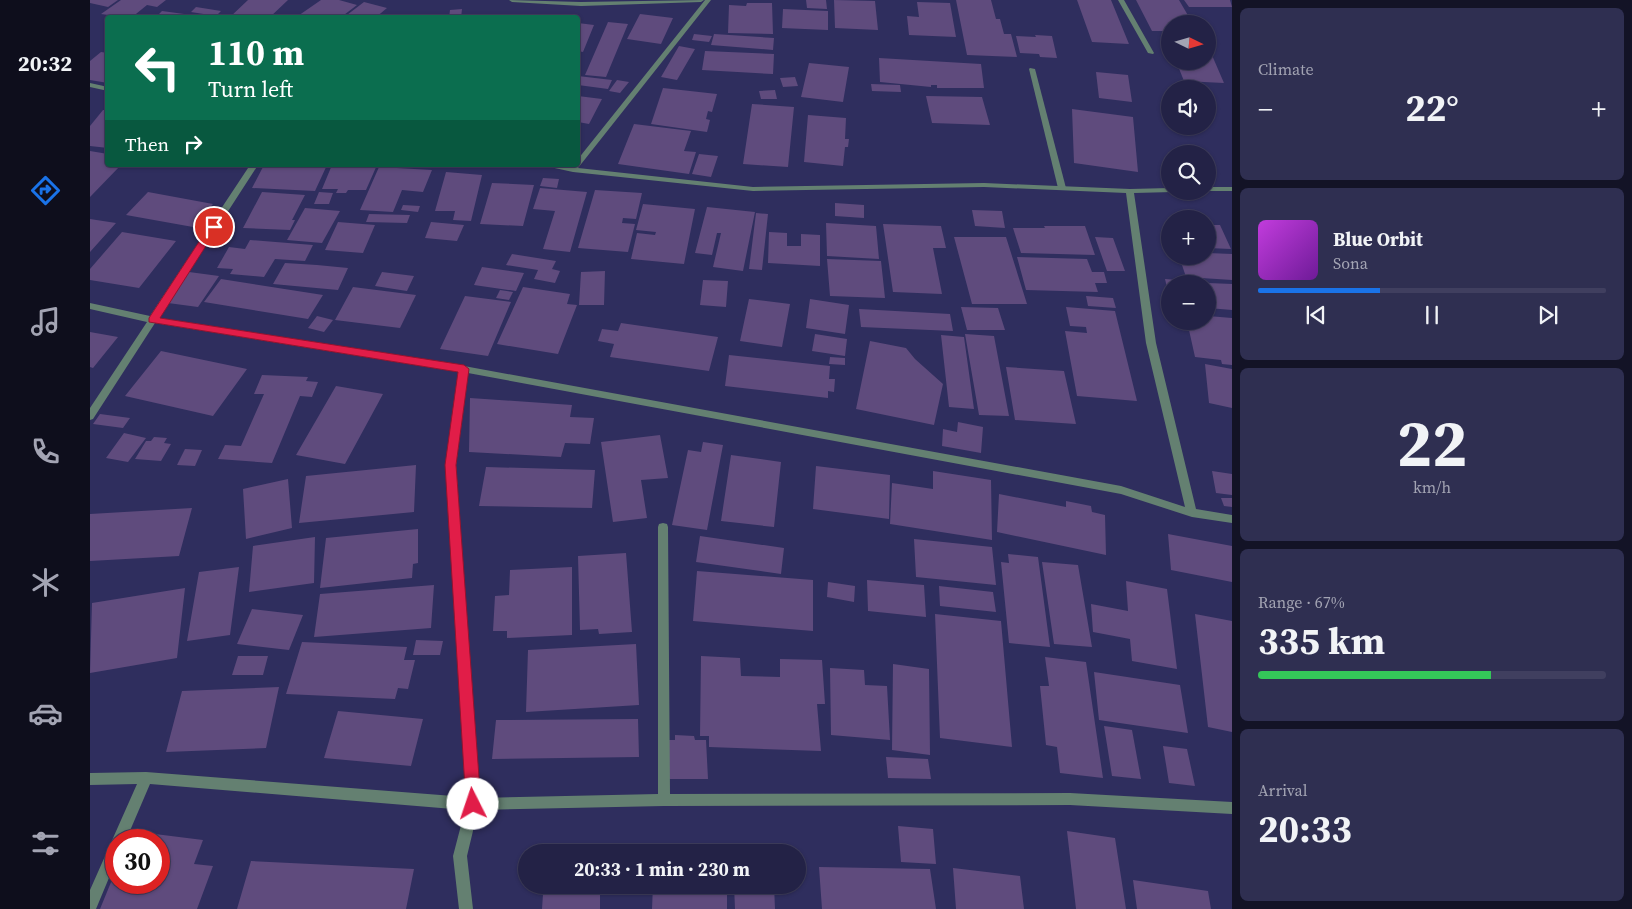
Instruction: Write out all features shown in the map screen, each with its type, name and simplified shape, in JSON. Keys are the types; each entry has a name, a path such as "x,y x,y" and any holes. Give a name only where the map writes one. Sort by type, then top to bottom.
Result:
{"street":[{"path":"512,0 582,2 701,0"},
{"path":"580,161 708,0"},
{"path":"1121,0 1151,54"},
{"path":"1032,69 1062,188"},
{"path":"90,85 105,88"},
{"path":"90,416 253,167"},
{"path":"561,167 573,170 753,190 984,185 1130,191 1161,190"},
{"path":"1216,189 1232,188"},
{"path":"1130,191 1151,343 1192,513"},
{"path":"90,306 153,320 464,369 1120,490 1192,513 1232,519"},
{"path":"464,369 450,465 473,804 460,856 466,909"},
{"path":"663,527 664,800"},
{"path":"124,829 146,778"},
{"path":"90,779 146,778 473,804 664,800 1070,799 1232,808"},
{"path":"90,906 105,871"}],"building":[{"path":"90,0 118,0 108,7 90,3"},
{"path":"121,0 166,0 157,7 147,5 135,15 101,14"},
{"path":"248,0 288,0 272,15 232,15"},
{"path":"321,0 339,0 357,5 344,15 299,15"},
{"path":"806,0 826,0 827,9 807,8"},
{"path":"834,0 875,1 878,30 835,28"},
{"path":"956,0 991,0 996,19 1000,19 1004,34 1011,34 1017,57 967,55"},
{"path":"1077,0 1111,0 1129,44 1092,42"},
{"path":"1136,0 1179,0 1188,15 1161,15 1161,31 1152,31"},
{"path":"1184,0 1230,0 1232,7 1189,7"},
{"path":"364,2 387,8 379,15 347,15"},
{"path":"917,2 950,3 956,37 909,35 907,16 919,17"},
{"path":"747,3 772,3 773,34 728,33 729,5 746,6"},
{"path":"196,7 221,11 217,15 191,12"},
{"path":"462,9 461,15 449,15 450,10"},
{"path":"783,9 828,11 828,30 782,28"},
{"path":"162,11 192,15 158,15"},
{"path":"640,14 673,18 661,44 627,39"},
{"path":"608,22 628,24 606,77 585,75"},
{"path":"580,23 594,25 583,52 580,51"},
{"path":"694,34 712,36 709,42 692,40"},
{"path":"714,34 774,38 773,50 711,45"},
{"path":"1035,35 1052,36 1057,58 1040,57 1039,54 1020,53 1016,36 1036,37"},
{"path":"679,46 695,49 677,80 661,77"},
{"path":"705,51 774,54 773,74 702,70"},
{"path":"101,52 105,53 105,82 90,80 90,61"},
{"path":"879,58 981,64 984,88 937,88 937,85 931,85 931,87 880,82"},
{"path":"809,63 849,67 843,102 801,97"},
{"path":"1216,64 1224,83 1216,83 1216,80 1184,80 1180,70 1216,70"},
{"path":"1096,72 1128,75 1132,102 1099,98"},
{"path":"580,76 612,80 608,89 580,85"},
{"path":"795,77 798,86 783,87 780,78"},
{"path":"617,80 629,82 620,93 609,91"},
{"path":"871,84 900,85 901,92 872,91"},
{"path":"663,88 717,94 712,112 708,111 706,119 710,120 707,132 651,124"},
{"path":"775,90 777,99 761,99 759,91"},
{"path":"580,96 602,99 589,124 580,122"},
{"path":"926,96 982,97 990,125 932,123"},
{"path":"752,104 794,107 788,167 743,164"},
{"path":"1072,109 1133,117 1138,172 1074,163"},
{"path":"105,110 105,148 90,146 90,126"},
{"path":"808,115 846,118 845,139 849,139 848,147 845,147 843,166 804,162"},
{"path":"634,124 691,131 684,151 696,152 689,174 618,164"},
{"path":"90,151 105,154 105,167 119,167 90,197"},
{"path":"699,154 718,156 711,177 692,174"},
{"path":"263,167 326,167 315,191 252,188"},
{"path":"331,167 376,167 366,190 348,190 346,193 336,193 338,189 322,189"},
{"path":"379,167 432,170 423,192 402,190 393,212 360,210"},
{"path":"446,172 482,175 471,221 453,220 455,211 435,211"},
{"path":"543,178 559,179 557,188 540,186"},
{"path":"492,183 534,185 523,226 480,224"},
{"path":"540,188 587,192 570,252 543,249 555,211 533,209"},
{"path":"595,190 642,193 636,219 623,218 622,223 635,224 628,252 578,248"},
{"path":"148,192 213,204 193,227 126,215"},
{"path":"262,192 305,195 292,220 295,220 290,230 243,228"},
{"path":"319,192 333,193 329,204 314,204"},
{"path":"835,203 864,205 864,218 835,216"},
{"path":"643,204 695,209 684,264 631,259 637,233 655,235 656,232 636,230"},
{"path":"403,205 420,206 418,212 401,210"},
{"path":"707,207 755,212 743,271 713,267 721,233 717,233 712,255 695,253"},
{"path":"305,208 340,211 322,243 287,240"},
{"path":"972,210 1002,211 1005,228 975,226"},
{"path":"756,213 768,214 762,270 749,269"},
{"path":"369,214 410,215 407,223 366,222"},
{"path":"90,219 116,223 90,252"},
{"path":"338,222 375,225 363,253 325,250"},
{"path":"431,222 464,225 457,241 425,238"},
{"path":"826,223 876,226 879,259 827,256"},
{"path":"883,224 941,226 946,248 933,248 942,294 893,292"},
{"path":"1216,225 1220,225 1231,249 1216,248"},
{"path":"1044,226 1085,226 1095,255 1021,253 1013,228 1045,228"},
{"path":"122,232 176,241 139,288 90,280 90,269"},
{"path":"769,232 787,233 787,246 801,246 801,234 820,235 820,266 768,263"},
{"path":"954,237 1006,237 1027,304 972,304"},
{"path":"1095,237 1113,238 1125,271 1107,271"},
{"path":"250,240 313,245 305,261 275,259 264,277 230,274 233,269 217,268 229,247 245,249"},
{"path":"1216,253 1232,254 1232,280 1216,279 1216,275 1185,275 1182,265 1216,265"},
{"path":"512,254 556,261 552,269 560,271 555,283 534,279 538,270 506,265"},
{"path":"1017,257 1087,259 1092,272 1104,272 1107,283 1095,283 1098,292 1026,290"},
{"path":"827,259 881,261 885,298 830,296"},
{"path":"285,263 348,268 338,290 273,284"},
{"path":"482,267 524,273 516,291 474,285"},
{"path":"605,271 604,305 579,305 581,272"},
{"path":"189,272 219,276 198,307 168,303"},
{"path":"382,272 414,276 407,291 375,286"},
{"path":"221,279 323,295 308,319 204,302"},
{"path":"703,280 728,281 726,307 700,305"},
{"path":"1216,283 1232,284 1232,310 1216,309"},
{"path":"353,287 416,295 400,328 335,320"},
{"path":"523,287 570,294 567,304 577,305 558,354 497,344"},
{"path":"500,290 513,292 509,300 496,298"},
{"path":"465,296 511,302 488,356 440,349"},
{"path":"1086,296 1113,298 1116,308 1088,306"},
{"path":"749,299 790,304 782,347 740,341"},
{"path":"810,299 849,305 845,334 806,328"},
{"path":"961,307 998,308 1005,330 967,330"},
{"path":"1066,307 1115,311 1137,401 1077,396 1065,331 1087,333 1086,327 1070,326"},
{"path":"859,309 950,314 953,331 861,327"},
{"path":"317,316 333,320 324,332 308,328"},
{"path":"1216,317 1232,318 1232,365 1222,364 1221,360 1195,357 1189,330 1216,330"},
{"path":"621,323 718,337 709,371 610,357 614,344 598,341 602,329 618,331"},
{"path":"90,332 118,337 93,368 90,367"},
{"path":"815,334 847,339 845,356 812,351"},
{"path":"965,334 994,336 1009,416 979,415"},
{"path":"941,335 964,337 974,409 949,407"},
{"path":"870,341 906,348 915,359 943,384 934,425 856,409"},
{"path":"161,351 247,369 213,416 125,396"},
{"path":"729,355 830,366 829,379 835,379 834,392 828,391 828,398 725,386"},
{"path":"830,357 845,358 845,365 829,364"},
{"path":"1205,364 1232,369 1232,408 1209,403"},
{"path":"1006,367 1064,371 1076,424 1015,420"},
{"path":"262,375 308,377 306,381 318,382 312,397 300,396 272,463 218,459 225,445 241,446 264,394 254,394"},
{"path":"336,386 383,394 345,464 296,455"},
{"path":"470,398 572,405 570,417 594,418 590,444 565,443 561,457 469,452"},
{"path":"100,414 130,418 123,428 93,424"},
{"path":"958,422 983,427 981,453 942,446 943,429 957,432"},
{"path":"124,433 146,438 128,462 106,458"},
{"path":"660,435 668,478 641,480 647,518 613,522 601,442"},
{"path":"154,437 167,438 164,443 171,444 161,461 135,459 146,441 151,441"},
{"path":"703,442 723,445 707,530 672,525 688,450 701,452"},
{"path":"185,449 202,450 195,466 177,465"},
{"path":"731,455 781,462 774,527 721,521"},
{"path":"416,465 414,512 299,523 306,476"},
{"path":"816,466 890,475 889,519 813,509"},
{"path":"486,467 595,470 592,508 479,506"},
{"path":"933,471 991,480 992,540 890,524 892,483 933,489"},
{"path":"1212,471 1232,474 1232,495 1216,493"},
{"path":"288,479 292,528 246,539 243,489"},
{"path":"999,494 1066,507 1066,501 1091,506 1092,512 1105,515 1106,555 997,532"},
{"path":"1221,498 1232,498 1232,507 1224,506"},
{"path":"192,508 179,556 90,561 90,514"},
{"path":"418,529 418,563 413,564 412,578 320,588 326,538"},
{"path":"1168,534 1232,546 1232,582 1171,570"},
{"path":"700,536 784,548 781,574 696,562"},
{"path":"315,537 314,583 249,592 253,546"},
{"path":"914,539 992,547 996,585 916,577"},
{"path":"626,553 632,632 599,634 598,629 580,630 578,556"},
{"path":"1008,554 1038,557 1050,647 1009,643 1001,562 1009,563"},
{"path":"1042,562 1078,565 1092,647 1054,644"},
{"path":"239,567 230,635 187,641 199,572"},
{"path":"572,567 572,635 507,638 507,631 493,631 495,596 509,595 510,570"},
{"path":"697,571 813,580 813,631 693,621"},
{"path":"867,580 924,585 926,617 868,611"},
{"path":"1126,581 1167,589 1177,669 1132,661 1130,639 1093,632 1091,604 1128,611"},
{"path":"828,582 855,586 854,602 827,597"},
{"path":"434,585 431,628 314,637 320,594"},
{"path":"939,586 993,592 996,612 940,606"},
{"path":"185,588 177,658 90,673 92,603"},
{"path":"252,609 303,615 289,650 237,644"},
{"path":"935,614 1001,621 1012,747 940,738"},
{"path":"1195,614 1232,621 1232,732 1208,727"},
{"path":"416,640 443,641 440,655 413,655"},
{"path":"302,642 407,647 404,660 415,660 408,689 398,688 395,699 286,694"},
{"path":"636,644 639,705 526,712 528,650"},
{"path":"238,656 268,656 263,675 232,675"},
{"path":"701,656 740,658 741,676 780,677 780,659 822,660 825,704 817,704 821,751 709,747 709,736 700,736"},
{"path":"1045,657 1086,662 1103,778 1060,773 1057,747 1046,745 1040,686 1049,686"},
{"path":"893,664 929,669 930,755 892,750"},
{"path":"830,668 864,670 865,685 887,686 890,740 831,735"},
{"path":"1094,672 1180,685 1188,733 1099,720"},
{"path":"279,687 266,748 166,752 182,691"},
{"path":"338,711 423,719 411,766 324,758"},
{"path":"638,719 639,757 492,759 496,720"},
{"path":"1104,726 1132,730 1141,779 1112,776"},
{"path":"675,735 694,736 695,740 706,740 708,779 668,779 669,740 675,740"},
{"path":"1163,746 1187,749 1195,786 1169,783"},
{"path":"886,757 928,759 931,779 888,778"},
{"path":"898,826 933,829 936,864 901,862"},
{"path":"1067,831 1115,838 1126,909 1076,909"},
{"path":"170,836 203,840 194,864 213,866 197,909 100,909 106,894 170,894"},
{"path":"251,861 414,869 406,909 237,909"},
{"path":"819,867 930,869 936,909 822,909"},
{"path":"953,868 1020,876 1024,909 956,909"},
{"path":"1133,880 1208,891 1211,909 1137,909"},
{"path":"543,894 600,894 600,909 542,909"},
{"path":"653,894 727,894 727,909 652,909"},
{"path":"734,894 774,894 775,909 735,909"}],"route":[{"path":"214,227 153,320 464,369 450,465 473,804"}]}
